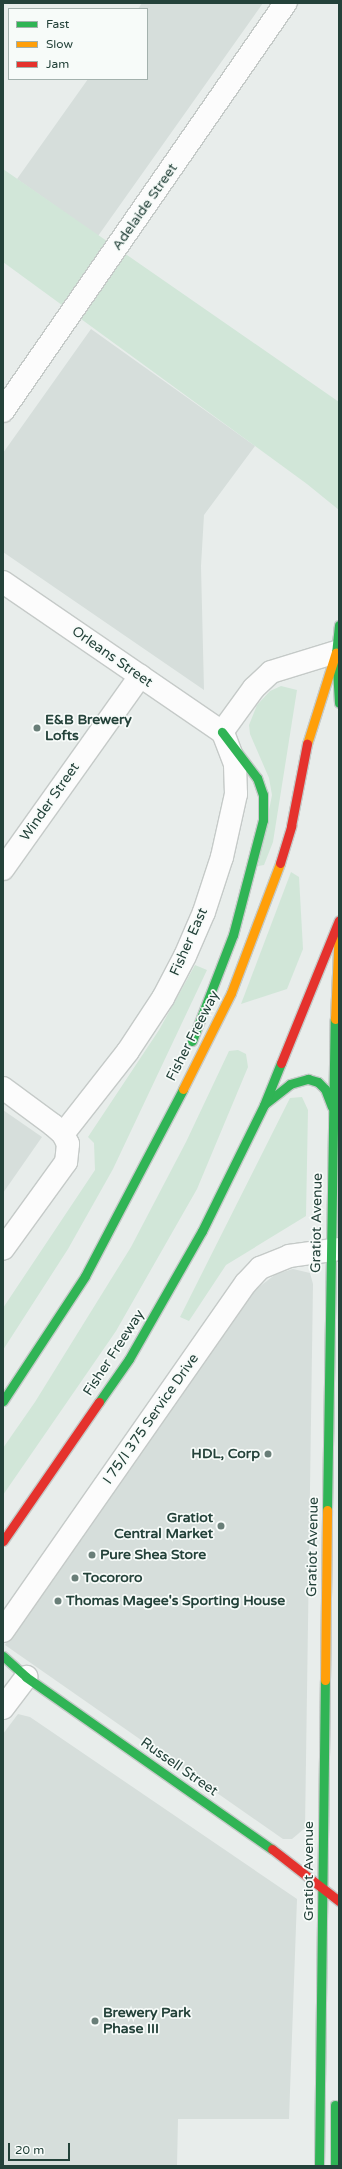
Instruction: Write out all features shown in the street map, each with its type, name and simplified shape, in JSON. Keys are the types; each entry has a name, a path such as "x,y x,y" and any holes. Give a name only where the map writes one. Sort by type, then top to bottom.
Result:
{"main road":[{"path":"339,625 336,652 339,703"},
{"name":"Fisher Freeway","path":"3,1401 85,1276 155,1144 231,993 280,864 291,826 308,733 336,652"},
{"path":"188,1050 233,935 247,889 263,820 263,794 257,778 222,732"},
{"name":"Fisher Freeway","path":"3,1541 93,1412 164,1302 241,1155 264,1105 339,920"},
{"name":"Gratiot Avenue","path":"320,2166 322,1887 335,1250 332,1107 339,928"},
{"path":"264,1105 290,1084 308,1079 318,1082 325,1089 332,1107"},
{"path":"155,1144 160,1113"},
{"name":"Russell Street","path":"3,1656 26,1676 338,1899"},
{"path":"336,1910 338,1899"},
{"path":"335,2095 335,2166"}],"street":[{"name":"Adelaide Street","path":"3,411 286,3"},
{"name":"Orleans Street","path":"3,582 222,732"},
{"path":"222,732 254,688 271,672 336,652"},
{"name":"Winder Street","path":"3,869 140,676"},
{"name":"Fisher East","path":"63,1134 128,1051 163,998 185,956 204,912 222,857 236,794 235,764 222,732"},
{"path":"3,1088 63,1134 68,1144 66,1162 3,1249"},
{"name":"I 75/I 375 Service Drive","path":"3,1631 246,1282 260,1268 288,1256 335,1250"},
{"path":"3,1708 26,1676"}],"shaded area":[{"path":"142,3 263,3 98,236 17,179 87,80 148,80 148,8 139,8"},
{"path":"91,329 255,446 204,515 201,566 204,690 3,552 3,453"},
{"path":"3,1110 42,1137 3,1193"},
{"path":"293,1269 310,1273 313,1284 305,1828 292,1839 283,1839 5,1645 255,1290 276,1274"},
{"path":"18,1714 30,1717 297,1899 289,2119 178,2119 177,2166 3,2166 3,1734"}],"green space":[{"path":"3,169 339,402 339,510 307,484 3,262"},
{"path":"281,686 297,690 273,842 264,865 258,866 272,795 269,778 250,734 249,725 257,705 270,691"},
{"path":"291,872 299,877 303,949 287,989 241,1004"},
{"path":"195,965 207,970 113,1169 68,1249 3,1350 3,1308 95,1170 94,1143 88,1137 159,1030"},
{"path":"238,1050 246,1054 248,1067 197,1189 116,1331 3,1495 3,1448 35,1402 131,1247 186,1142 229,1051"},
{"path":"302,1097 308,1110 306,1216 226,1265 189,1321 180,1317 290,1098"}],"traffic: fast":[{"path":"339,625 336,652 339,703"},
{"path":"192,1041 233,935 263,820 263,795 257,778 222,732"},
{"path":"327,1510 335,1019"},
{"path":"99,1402 129,1359 202,1231 264,1105 281,1063"},
{"path":"266,1103 290,1084 308,1079 318,1082 325,1089 332,1107"},
{"path":"3,1401 85,1276 183,1089"},
{"path":"3,1656 26,1677 272,1849"},
{"path":"319,2166 325,1680"},
{"path":"335,2105 335,2166"}],"traffic: slow":[{"path":"307,744 336,652"},
{"path":"183,1089 231,993 280,863"},
{"path":"335,1019 339,928"},
{"path":"325,1680 327,1510"}],"traffic: jam":[{"path":"280,863 291,826 307,744"},
{"path":"281,1063 339,920"},
{"path":"3,1541 99,1402"},
{"path":"272,1849 339,1901"}],"place":[{"name":"E&B Brewery Lofts","path":"37,728"},
{"name":"HDL, Corp","path":"268,1454"},
{"name":"Gratiot Central Market","path":"221,1526"},
{"name":"Pure Shea Store","path":"92,1555"},
{"name":"Tocororo","path":"75,1578"},
{"name":"Thomas Magee's Sporting House","path":"58,1601"},
{"name":"Brewery Park Phase III","path":"95,2021"}]}
